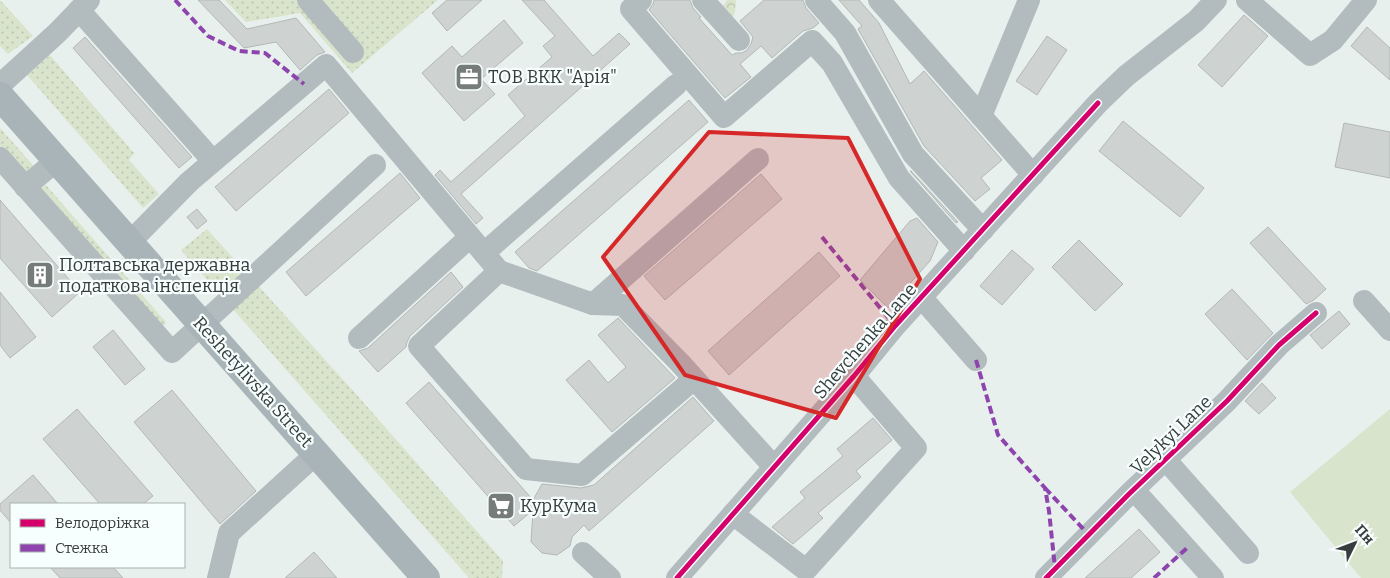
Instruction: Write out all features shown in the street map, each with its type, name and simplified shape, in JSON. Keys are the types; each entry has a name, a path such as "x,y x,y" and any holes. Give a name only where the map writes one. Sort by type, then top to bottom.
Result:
{"main road":[{"name":"Reshetylivska Street","path":"0,96 426,578"}],"street":[{"path":"308,0 353,52"},
{"path":"641,0 631,9 724,117 812,41 832,64 899,178 964,251"},
{"path":"703,0 739,40"},
{"path":"816,0 845,33 913,154 983,230"},
{"path":"879,0 1033,175"},
{"path":"981,116 1029,0"},
{"name":"Shevchenka Lane","path":"677,578 922,297 1098,103 1126,76 1196,21 1216,0"},
{"path":"1247,0 1310,55 1333,40 1366,0"},
{"path":"0,85 58,33 84,5 213,161"},
{"path":"128,243 189,182 326,65 499,271 593,304 623,305 774,467"},
{"path":"359,338 676,85"},
{"path":"0,158 172,352 375,165"},
{"path":"593,304 758,159"},
{"path":"25,186 56,161"},
{"path":"499,271 419,346 526,469 582,475 694,379"},
{"path":"922,297 976,360"},
{"path":"1364,301 1390,330"},
{"name":"Velykyi Lane","path":"1046,578 1226,401 1279,345 1316,313"},
{"path":"732,514 806,570 916,448 854,376"},
{"path":"218,578 229,533 316,454"},
{"path":"1165,459 1248,553"},
{"path":"1134,490 1213,578"},
{"path":"583,552 610,578"}],"highlighted area":[{"path":"709,132 848,138 920,279 836,418 685,375 603,257"}],"green space":[{"path":"0,0 33,36 8,54 0,46"},
{"path":"225,0 438,0 352,73 300,13 246,22"},
{"path":"727,0 736,0 733,17 720,10"},
{"path":"50,55 134,153 129,160 159,194 143,208 27,75"},
{"path":"0,128 33,165 32,173 24,172 0,146"},
{"path":"46,185 166,322 163,327 40,190"},
{"path":"207,229 503,561 502,578 469,578 181,250"},
{"path":"1390,409 1390,578 1361,578 1290,492"}],"building":[{"path":"198,0 219,0 247,29 296,18 325,52 317,55 300,70 276,42 244,48"},
{"path":"447,0 482,0 447,31 432,13"},
{"path":"522,0 544,0 593,56 619,33 630,44 461,194 483,218 476,224 435,175 440,170 451,182 525,116 508,95 552,57 543,46 555,36"},
{"path":"654,0 690,0 693,8 701,17 699,18 732,55 742,53 751,44 753,37 740,21 764,0 803,0 806,8 819,23 813,28 803,31 772,58 761,46 740,64 751,77 725,98 649,10"},
{"path":"839,0 859,0 879,23 910,84 924,71 1002,160 981,178 990,189 975,201 924,146 858,29 862,26"},
{"path":"1244,15 1268,36 1222,87 1198,65"},
{"path":"504,20 523,43 481,79 495,94 464,121 422,73 452,46 462,57"},
{"path":"1367,27 1390,48 1390,80 1351,46"},
{"path":"1047,36 1067,50 1037,95 1016,81"},
{"path":"85,37 192,157 179,168 73,48"},
{"path":"329,89 349,113 236,211 215,187"},
{"path":"689,100 708,122 537,271 529,268 515,252"},
{"path":"1123,121 1204,188 1180,217 1099,151"},
{"path":"1344,123 1390,132 1390,178 1335,167"},
{"path":"911,171 958,222 956,223"},
{"path":"400,173 420,198 306,296 286,272"},
{"path":"761,174 782,199 665,300 644,276"},
{"name":"Полтавська державна податкова інспекція","path":"0,200 80,292 52,317 0,258"},
{"path":"197,209 207,221 197,229 187,217"},
{"path":"917,218 938,242 930,261 888,308 860,280 910,221"},
{"path":"1268,227 1326,289 1314,300 1306,304 1250,243"},
{"path":"1079,240 1123,284 1095,311 1052,267"},
{"path":"1012,250 1034,269 1002,305 980,286"},
{"path":"819,252 840,276 729,375 708,351"},
{"path":"451,272 463,287 410,336 406,347 378,372 359,351 368,348"},
{"path":"1232,289 1273,333 1247,360 1205,314"},
{"path":"0,292 36,337 10,358 0,345"},
{"path":"1339,311 1350,324 1322,349 1310,335"},
{"path":"618,318 675,378 612,432 566,380 589,360 608,383 626,367 598,335"},
{"path":"113,330 145,369 125,385 93,347"},
{"path":"429,382 533,500 542,484 581,488 594,485 693,397 714,421 589,531 584,525 572,537 570,546 557,555 542,553 531,542 533,510 514,526 406,403"},
{"path":"1262,383 1276,398 1259,414 1245,401"},
{"path":"172,390 256,491 220,524 134,422"},
{"path":"77,409 153,496 144,503 99,503 43,439"},
{"path":"873,418 892,440 856,471 861,477 818,513 823,518 793,544 772,527 805,498 800,492 843,456 837,449"},
{"path":"33,475 57,503 10,503 10,522 0,510 0,504"},
{"path":"1139,529 1160,552 1131,578 1085,578"},
{"path":"314,552 337,578 285,578"},
{"path":"51,568 114,568 123,578 60,578"}],"marked path":[{"path":"175,0 208,36 239,51 265,53 304,84"},
{"path":"822,237 895,326"},
{"path":"976,360 998,435 1045,488 1055,568"},
{"path":"1045,488 1089,535"},
{"path":"1154,578 1187,548"}],"cycle path":[{"path":"677,578 854,376 895,326 1098,103"},
{"path":"1046,578 1129,494 1227,401 1279,345 1316,313"}],"place":[{"name":"ТОВ ВКК \"Арія\"","path":"469,77"},
{"name":"Полтавська державна податкова інспекція","path":"40,275"},
{"name":"КурКума","path":"501,506"}]}
